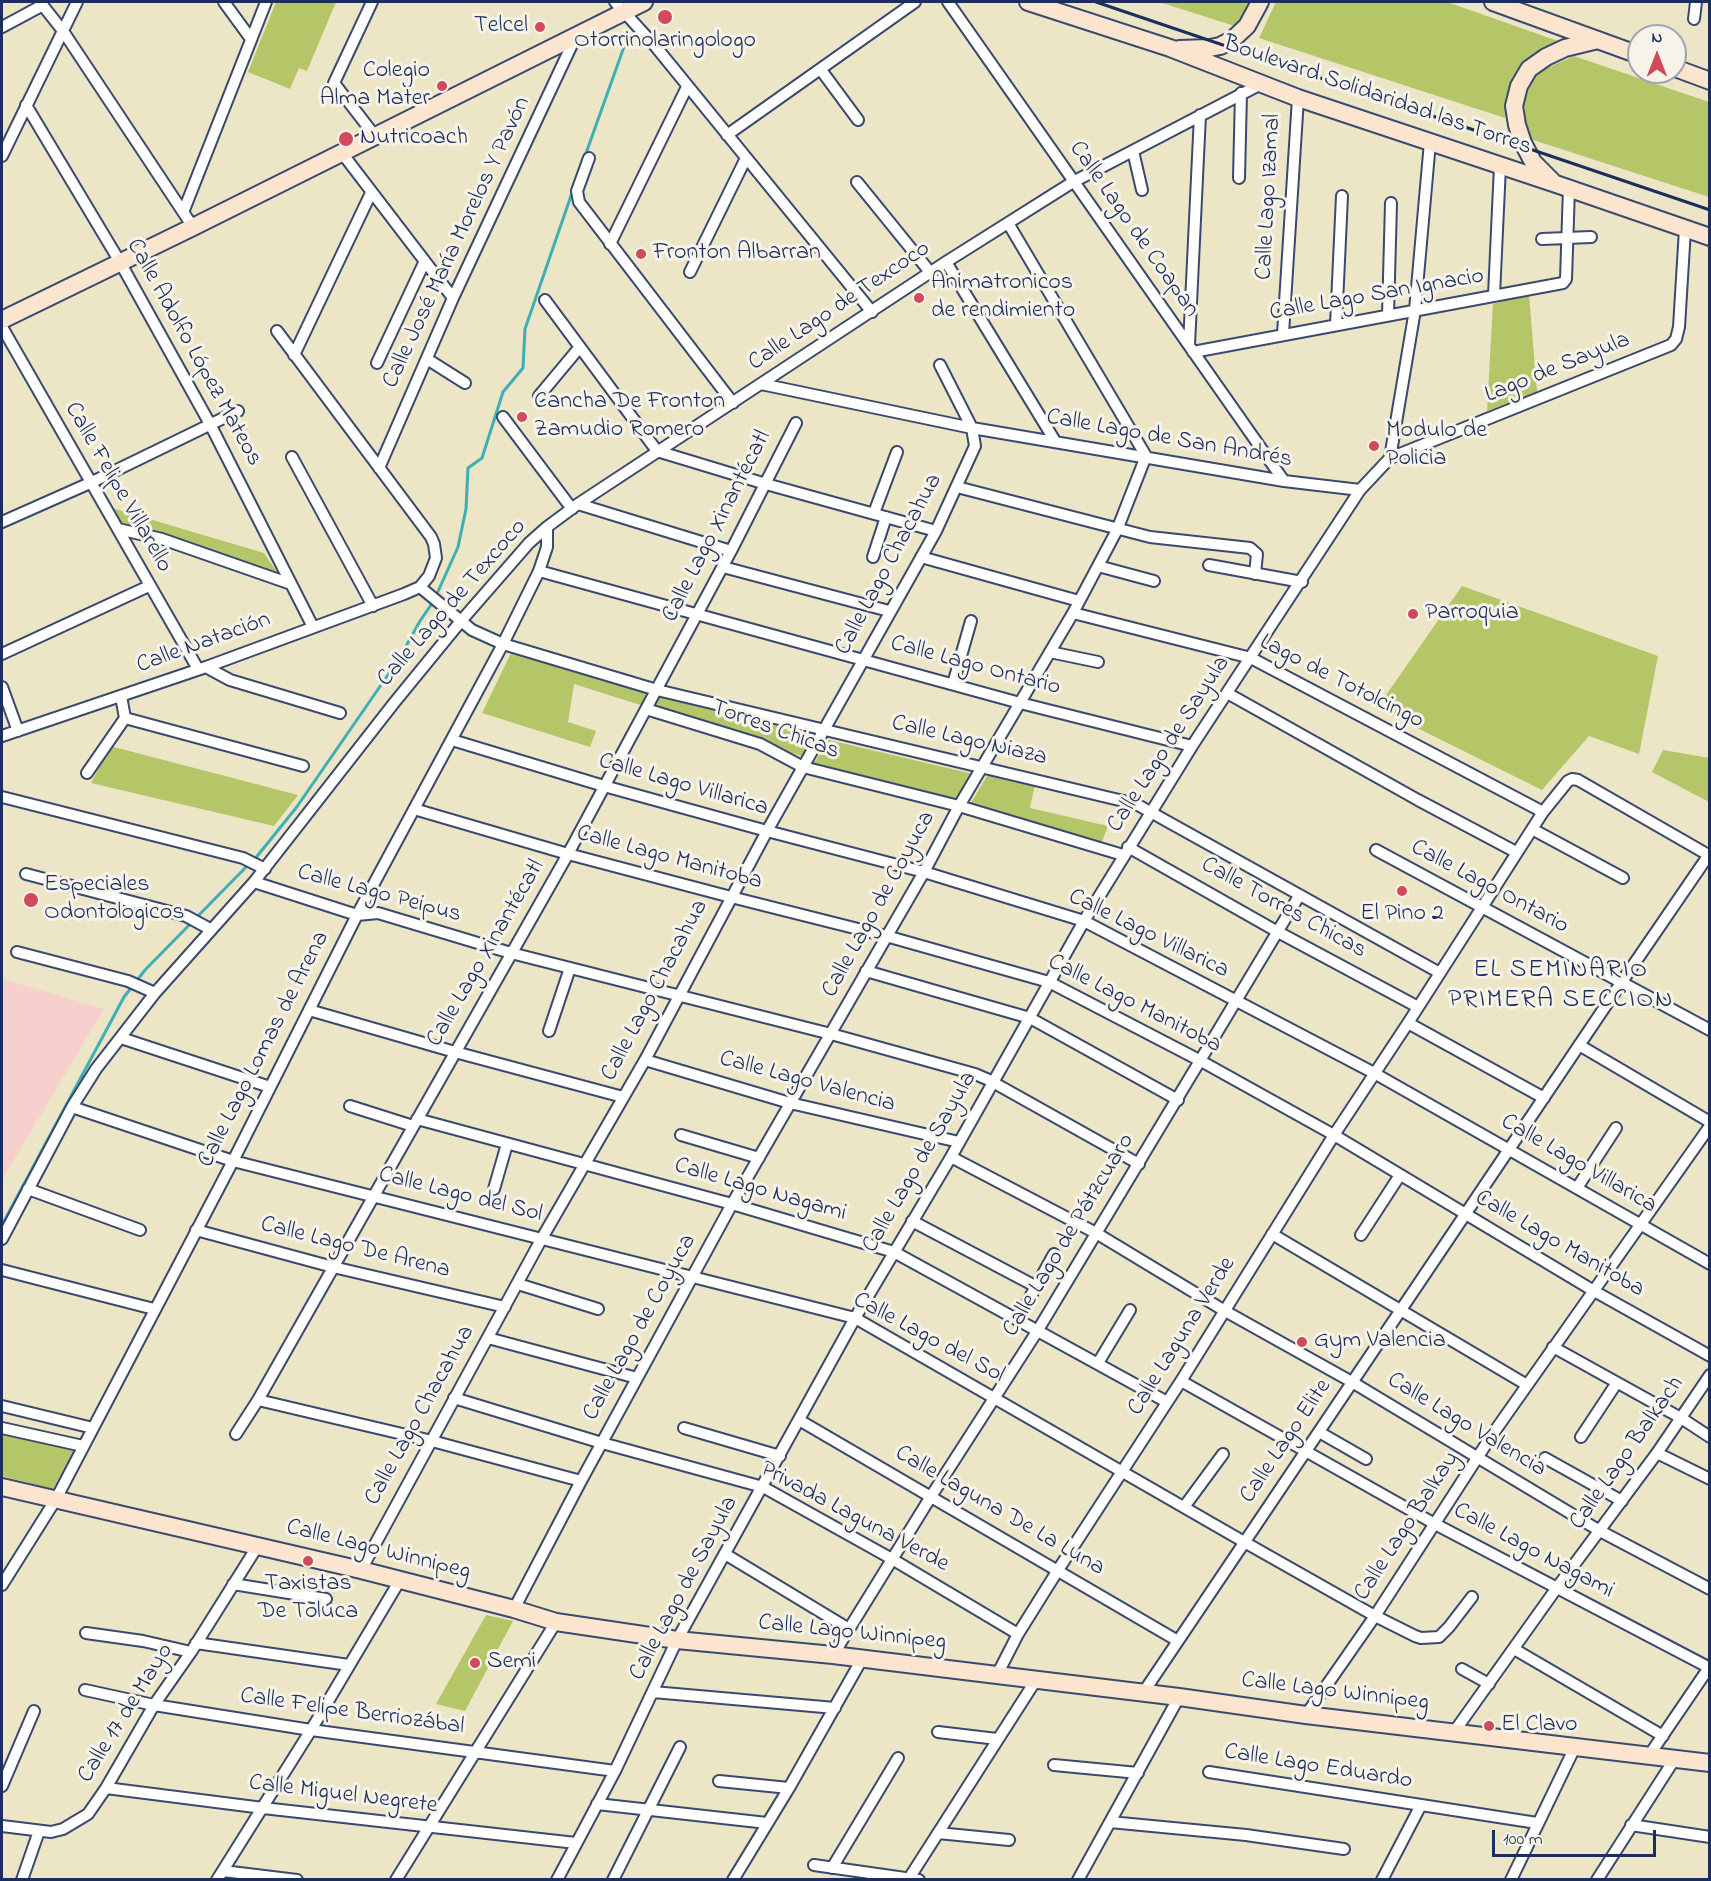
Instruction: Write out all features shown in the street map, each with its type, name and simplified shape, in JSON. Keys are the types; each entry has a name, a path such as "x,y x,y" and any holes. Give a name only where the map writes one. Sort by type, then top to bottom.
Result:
{"main road":[{"path":"2,320 576,36 619,6 644,2"},
{"name":"Boulevard Solidaridad las Torres","path":"1029,2 1170,48 1298,98 1710,237"},
{"path":"1170,48 1210,48 1232,40 1247,26 1260,2"},
{"path":"1494,2 1627,51"},
{"path":"1562,186 1533,162 1522,143 1515,116 1516,96 1524,76 1538,62 1565,48 1598,40"},
{"path":"1687,72 1710,81"},
{"name":"Calle Lago Winnipeg","path":"2,1487 360,1570 556,1622 677,1640 833,1655 1710,1763"}],"street":[{"path":"2,156 77,2"},
{"path":"224,2 251,39"},
{"path":"184,210 266,2"},
{"path":"372,2 334,83 375,136"},
{"path":"727,135 915,2"},
{"name":"Calle Lago de Coapan","path":"948,2 1284,481"},
{"path":"1694,20 1696,2"},
{"path":"2,27 41,3 63,31 193,226"},
{"path":"619,6 656,47 872,312"},
{"name":"Calle José María Morelos Y Pavón","path":"379,468 453,298 576,36"},
{"path":"820,70 858,120"},
{"name":"Calle Lago de Texcoco","path":"2,1239 90,1077 121,1038 152,991 254,882 257,865 511,562 547,526 930,272 1073,182 1261,84"},
{"path":"610,244 687,87"},
{"path":"1239,178 1241,93"},
{"name":"Calle Lago Izamal","path":"1283,334 1298,98"},
{"name":"Calle Adolfo López Mateos","path":"26,105 120,262 210,424 313,627"},
{"path":"1191,348 1200,115"},
{"path":"1390,458 1415,310 1430,142"},
{"path":"1132,151 1142,190"},
{"path":"342,153 453,298"},
{"path":"589,158 577,196 610,244 733,403"},
{"path":"690,272 746,158"},
{"path":"1494,295 1500,166"},
{"path":"857,182 930,272"},
{"path":"1562,186 1567,237"},
{"path":"294,355 371,193"},
{"path":"1336,325 1342,196"},
{"path":"1388,315 1391,203"},
{"path":"1008,223 1146,456"},
{"name":"Lago de Sayula","path":"1360,490 1390,458 1671,345 1676,339 1679,327 1685,229"},
{"name":"Calle Lago San Ignacio","path":"1191,348 1336,325 1563,283 1566,279 1567,237"},
{"path":"1542,239 1591,237"},
{"path":"946,262 1055,441"},
{"path":"377,363 424,263"},
{"path":"545,300 657,451 936,531"},
{"name":"Calle Felipe Villarello","path":"2,327 149,586 202,668"},
{"path":"277,331 435,544 434,565 420,587"},
{"path":"539,396 579,348"},
{"path":"427,359 465,382"},
{"path":"940,365 972,428"},
{"name":"Calle Lago de San Andrés","path":"762,384 972,428 1284,481 1360,490"},
{"path":"2,522 90,483 238,411"},
{"path":"503,417 575,506 731,551"},
{"name":"Calle Lago Xinantécatl","path":"236,1434 258,1400 568,854 723,567 796,423"},
{"name":"Calle Lago Chacahua","path":"360,1570 542,1238 645,1060 730,897 936,531 974,452 975,441 972,428"},
{"path":"874,513 897,452"},
{"name":"Calle Lago de Coyuca","path":"514,1609 732,1204 924,872 959,806 1073,613 1117,530 1146,456"},
{"path":"292,457 373,606"},
{"path":"957,487 1117,530 1166,540 1250,548 1257,554 1255,574"},
{"name":"Calle Lago de Sayula","path":"557,1880 615,1771 677,1640 855,1318 951,1157 1084,921 1192,746 1302,582 1360,490"},
{"path":"873,557 886,517"},
{"name":"Calle Lago Lomas de Arena","path":"2,1585 56,1499 233,1161 357,915 503,644 539,572 547,547 547,526"},
{"path":"118,529 162,539 291,584"},
{"path":"921,557 1079,601"},
{"path":"1098,566 1154,581"},
{"path":"1209,566 1302,582"},
{"path":"723,567 890,611"},
{"name":"Calle Lago Ontario","path":"539,572 863,658 1020,703 1192,746"},
{"path":"2,654 149,586"},
{"name":"Calle Natación","path":"2,736 202,668 420,587"},
{"name":"Calle Lago Niaza","path":"420,587 482,636 503,644 657,690 1129,801 1151,811 1440,973"},
{"name":"Lago de Totolcingo","path":"1073,613 1251,658 1543,812"},
{"path":"953,684 971,621"},
{"path":"1050,652 1098,662"},
{"path":"202,668 230,680 340,713"},
{"path":"2,687 18,731"},
{"path":"1227,693 1516,852"},
{"path":"87,773 125,718 121,696"},
{"name":"Torres Chicas","path":"646,710 760,744 803,767 959,806"},
{"path":"125,718 303,766"},
{"name":"Calle Lago Villarica","path":"452,740 604,786 924,872 1084,921 1374,1073 1710,1264"},
{"name":"Calle Laguna Verde","path":"997,1675 1018,1634 1181,1381 1334,1135 1516,852 1543,812 1568,781 1578,780 1709,856"},
{"path":"2,797 257,865"},
{"name":"Calle Torres Chicas","path":"959,806 1126,851 1418,1007"},
{"name":"Calle Lago Manitoba","path":"414,809 568,854 886,936 1049,982 1201,1061 1334,1135 1594,1291 1710,1356"},
{"path":"1532,829 1623,878"},
{"name":"Calle Lago Ontario","path":"1376,850 1710,1030"},
{"name":"Calle Lago Elite","path":"1143,1693 1709,856"},
{"path":"26,874 189,916 210,929"},
{"name":"Calle Lago Peipus","path":"254,882 357,915 378,913 570,968 831,1034 966,1071 993,1082 1138,1164"},
{"name":"Calle Lago de Pátzcuaro","path":"833,1655 1038,1330 1299,896"},
{"path":"17,952 130,982 152,991"},
{"path":"549,1031 570,968"},
{"path":"866,971 1030,1018 1178,1100"},
{"path":"309,1010 623,1098"},
{"path":"1408,1023 1544,1098"},
{"path":"121,1038 270,1087"},
{"path":"1579,1046 1710,1124"},
{"name":"Calle Lago Valencia","path":"645,1060 790,1103 959,1142"},
{"name":"Calle Lago Nagami","path":"350,1106 584,1164 732,1204 894,1252 1167,1402"},
{"name":"Calle Lago del Sol","path":"72,1107 233,1161 855,1318 1246,1543 1415,1636 1421,1638 1439,1636 1449,1627 1472,1597"},
{"name":"Calle Lago Balkay","path":"1306,1715 1375,1616 1477,1458 1710,1124"},
{"path":"1576,1188 1616,1128"},
{"path":"681,1135 759,1158"},
{"path":"494,1189 507,1144"},
{"name":"Calle Lago Valencia","path":"951,1157 1096,1233 1225,1311 1352,1382 1600,1531 1710,1589"},
{"path":"1361,1235 1400,1175"},
{"path":"28,1189 140,1230"},
{"path":"912,1221 1035,1286"},
{"name":"Calle Lago De Arena","path":"196,1230 333,1267 505,1307"},
{"path":"1272,1234 1527,1385"},
{"path":"1018,1319 1054,1254"},
{"path":"2,1270 154,1309"},
{"path":"518,1284 598,1308"},
{"path":"1098,1363 1131,1310"},
{"path":"488,1338 638,1377"},
{"path":"1553,1347 1681,1418 1710,1437"},
{"name":"Calle Lago Balkach","path":"1454,1732 1657,1453 1710,1375"},
{"name":"Calle Lago Nagami","path":"1181,1381 1435,1524 1709,1667"},
{"path":"1581,1437 1616,1384"},
{"name":"Privada Laguna Verde","path":"454,1398 602,1443 763,1487 892,1559 1018,1634"},
{"path":"258,1400 581,1481"},
{"path":"2,1406 93,1428"},
{"name":"Calle Laguna De La Luna","path":"799,1420 1178,1641"},
{"path":"2,1428 83,1446"},
{"path":"684,1428 780,1456"},
{"path":"1319,1431 1366,1459"},
{"path":"1657,1453 1710,1479"},
{"path":"1185,1507 1223,1454"},
{"path":"1545,1458 1622,1501"},
{"name":"Calle 17 de Mayo","path":"2,1826 39,1831 63,1830 88,1814 106,1788 154,1705 257,1547"},
{"path":"725,1554 849,1629"},
{"path":"297,1880 220,1875 311,1730 400,1580"},
{"path":"232,1584 326,1599"},
{"path":"396,1880 556,1622"},
{"path":"87,1633 193,1648 349,1665"},
{"path":"1514,1649 1663,1736"},
{"path":"733,1880 789,1788 862,1659"},
{"path":"1648,1757 1709,1667"},
{"path":"1462,1669 1489,1684"},
{"path":"814,1865 912,1879 997,1738 1036,1680"},
{"name":"Calle Felipe Berriozábal","path":"85,1690 154,1705 311,1730 615,1771"},
{"path":"653,1692 835,1708"},
{"path":"1078,1880 1179,1697"},
{"path":"2,1786 34,1711"},
{"path":"938,1732 997,1738"},
{"path":"613,1880 680,1747"},
{"path":"1512,1880 1537,1823 1575,1747"},
{"path":"832,1868 898,1758"},
{"path":"1597,1880 1674,1760"},
{"path":"1054,1765 1138,1773"},
{"name":"Calle Lago Eduardo","path":"1209,1772 1537,1823"},
{"path":"719,1780 789,1788"},
{"name":"Calle Miguel Negrete","path":"106,1788 576,1843"},
{"path":"597,1804 767,1824"},
{"name":"Calle Lago Eduardo","path":"1382,1880 1420,1805"},
{"path":"1110,1822 1246,1835 1344,1849"},
{"path":"1631,1826 1710,1837"},
{"path":"22,1880 39,1831"},
{"path":"938,1833 1009,1840"}],"shaded area":[{"path":"2,979 104,1009 3,1178 2,1189"}],"green space":[{"path":"276,2 336,2 307,71 299,68 290,89 248,72"},
{"path":"1159,2 1255,2 1238,27"},
{"path":"1276,2 1447,2 1558,41 1524,62 1505,118 1259,38"},
{"path":"1574,56 1627,74 1627,84 1656,84 1709,102 1709,197 1521,136 1519,126 1527,77"},
{"path":"1529,294 1537,392 1487,411 1493,304"},
{"path":"112,508 264,553 277,572 122,524"},
{"path":"1462,586 1658,656 1639,754 1589,736 1542,790 1377,708"},
{"path":"512,651 815,737 804,757 574,684 568,722 596,731 590,747 482,713"},
{"path":"829,740 973,774 957,800 814,763"},
{"path":"110,746 298,795 274,826 91,783"},
{"path":"1663,750 1709,758 1709,802 1652,772"},
{"path":"989,773 1035,784 1030,808 1108,826 1101,844 967,809"},
{"path":"2,1433 75,1449 53,1489 2,1476"},
{"name":"Semi","path":"486,1615 513,1621 465,1711 436,1704"}],"waterway":[{"path":"585,156 625,44"},
{"path":"436,596 458,547 466,509 468,468 482,458 503,392 523,368 525,329 573,190"},
{"path":"254,860 296,808 399,659 433,602"},
{"path":"2,1225 124,997 145,970 249,864"}],"railway":[{"path":"1096,2 1710,210"}],"place":[{"name":"Otorrinolaringologo","path":"665,17"},
{"name":"Telcel","path":"540,27"},
{"name":"Colegio Alma Mater","path":"442,86"},
{"name":"Nutricoach","path":"346,139"},
{"name":"Fronton Albarran","path":"641,254"},
{"name":"Animatronicos de rendimiento","path":"919,298"},
{"name":"Cancha De Fronton Zamudio Romero","path":"522,417"},
{"name":"Modulo de Policia","path":"1374,446"},
{"name":"Parroquia","path":"1413,614"},
{"name":"El Pino 2","path":"1402,891"},
{"name":"Especiales Odontologicos","path":"31,900"},
{"name":"Gym Valencia","path":"1302,1342"},
{"name":"Taxistas De Toluca","path":"308,1561"},
{"name":"Semi","path":"475,1663"},
{"name":"El Clavo","path":"1489,1726"}],"district":[{"name":"EL SEMINARIO PRIMERA SECCION","path":"1561,987"}]}
